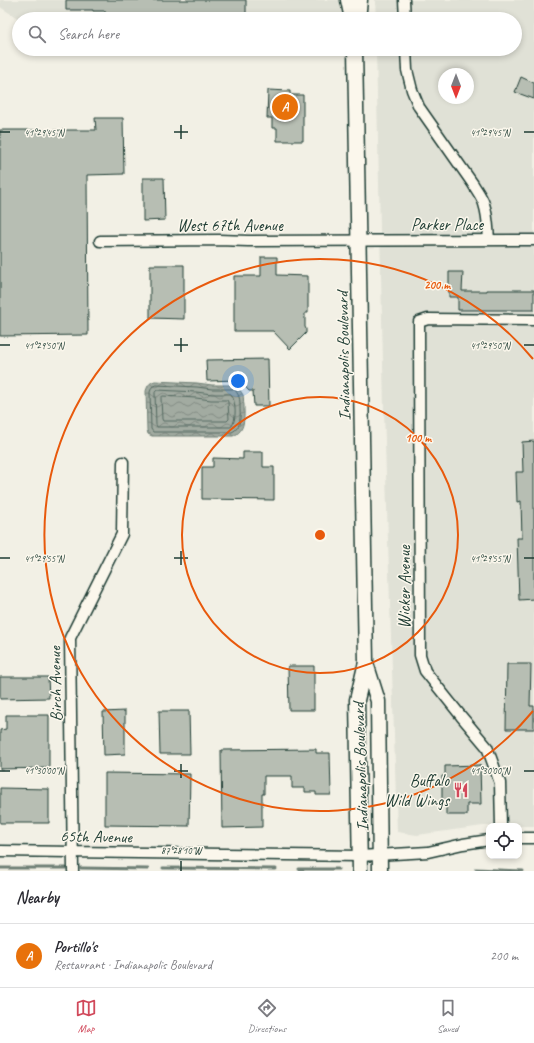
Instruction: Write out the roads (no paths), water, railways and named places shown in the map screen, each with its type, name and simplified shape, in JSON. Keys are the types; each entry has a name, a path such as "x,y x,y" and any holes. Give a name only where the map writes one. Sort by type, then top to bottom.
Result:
{"highway":[{"path":"348,0 351,12"},
{"path":"359,12 360,0"},
{"name":"Indianapolis Boulevard","path":"355,56 360,241 366,662 357,700 360,871"},
{"name":"Indianapolis Boulevard","path":"366,662 378,701 380,871"}],"street":[{"path":"404,0 405,12"},
{"path":"406,56 407,70 412,90 419,107 480,195 488,218 489,240"},
{"name":"Parker Place","path":"360,241 534,240"},
{"name":"West 67th Avenue","path":"100,241 360,241"},
{"name":"Wicker Avenue","path":"501,823 500,783 487,747 425,671 420,655 419,322 428,319 534,320"},
{"name":"Birch Avenue","path":"73,871 70,638 122,534 123,462"},
{"path":"522,838 534,838"},
{"name":"65th Avenue","path":"0,851 360,856 428,852 486,840"}],"water":[{"path":"155,381 235,385 243,396 244,405 243,423 240,431 233,436 152,436 148,434 146,391 149,384"}],"waterway":[{"path":"0,868 66,868"},
{"path":"81,868 148,869"},
{"path":"163,868 276,869"},
{"path":"299,869 338,869"},
{"path":"476,869 523,871"}],"place":[{"name":"Portillo's","path":"285,107"},
{"name":"Buffalo Wild Wings","path":"461,790"}]}
